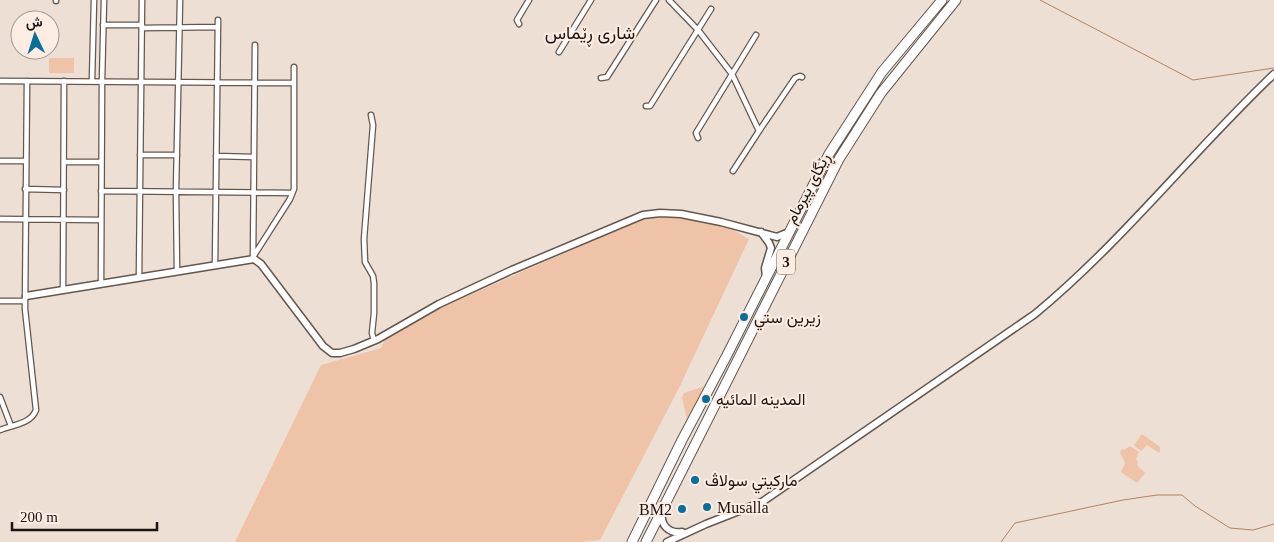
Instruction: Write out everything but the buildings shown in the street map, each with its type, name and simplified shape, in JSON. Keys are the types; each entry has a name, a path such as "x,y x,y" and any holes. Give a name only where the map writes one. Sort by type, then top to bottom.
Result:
{"highway":[{"name":"ڕێگای پیرمام","path":"632,542 694,416 829,154 882,72 942,0"},
{"name":"ڕێگای پیرمام","path":"646,542 839,159 881,93 956,0"},
{"path":"694,416 707,418"}],"street":[{"path":"92,80 94,0"},
{"path":"101,284 104,0"},
{"path":"139,277 142,0"},
{"path":"177,271 176,191 180,0"},
{"path":"519,24 517,20 529,0"},
{"path":"559,52 591,0"},
{"path":"601,78 607,78 656,0"},
{"path":"669,0 698,30 732,74 760,131"},
{"path":"646,106 650,106 711,9"},
{"path":"215,264 218,20"},
{"path":"103,25 180,28 218,27"},
{"path":"698,138 696,133 756,36"},
{"path":"253,259 255,45"},
{"path":"253,259 292,193 294,67"},
{"path":"667,542 688,531 762,502 1035,314 1065,288 1142,212 1274,74"},
{"path":"734,171 795,78 802,77"},
{"path":"0,80 294,83"},
{"path":"0,430 27,421 32,418 36,410 25,298 27,81"},
{"path":"64,81 64,289"},
{"path":"371,115 373,125 372,147 364,239 365,263 373,277 374,313 372,333 374,341"},
{"path":"140,155 177,155"},
{"path":"216,156 254,157"},
{"path":"0,161 26,162"},
{"path":"64,162 101,162"},
{"path":"26,189 64,190"},
{"path":"101,191 292,193"},
{"path":"0,301 253,259 261,264 330,352 344,352 374,341 439,304 529,263 643,215 660,213 681,214 777,237 789,232"},
{"path":"0,218 101,220"},
{"path":"761,232 771,248 765,268 766,276"},
{"path":"0,397 11,426"},
{"path":"664,505 662,516 665,526 674,533 688,531"}],"shaded area":[{"path":"74,58 74,73 49,73 49,60"},
{"path":"650,217 688,219 716,224 731,229 749,239 679,388 600,540 579,542 235,542 321,365 381,348 386,337 436,310 632,223"},
{"path":"705,386 687,420 682,397 684,393"},
{"path":"1142,434 1160,447 1159,453 1147,445 1141,451 1134,445"},
{"path":"1130,446 1139,452 1136,459 1137,465 1145,473 1137,483 1121,472 1125,463 1120,452 1122,449 1124,450"}],"waterway":[{"path":"1040,0 1193,80 1274,68"},
{"path":"1001,542 1015,523 1123,500 1157,495 1182,495 1195,506 1230,528 1253,530 1274,524"}],"place":[{"name":"زيرين ستي","path":"744,317"},
{"name":"المدينه المائيه","path":"706,399"},
{"name":"ماركيتي سولاڤ","path":"695,480"},
{"name":"Musalla","path":"707,507"},
{"name":"BM2","path":"682,509"}],"district":[{"name":"شاری ڕێماس","path":"590,33"}]}
